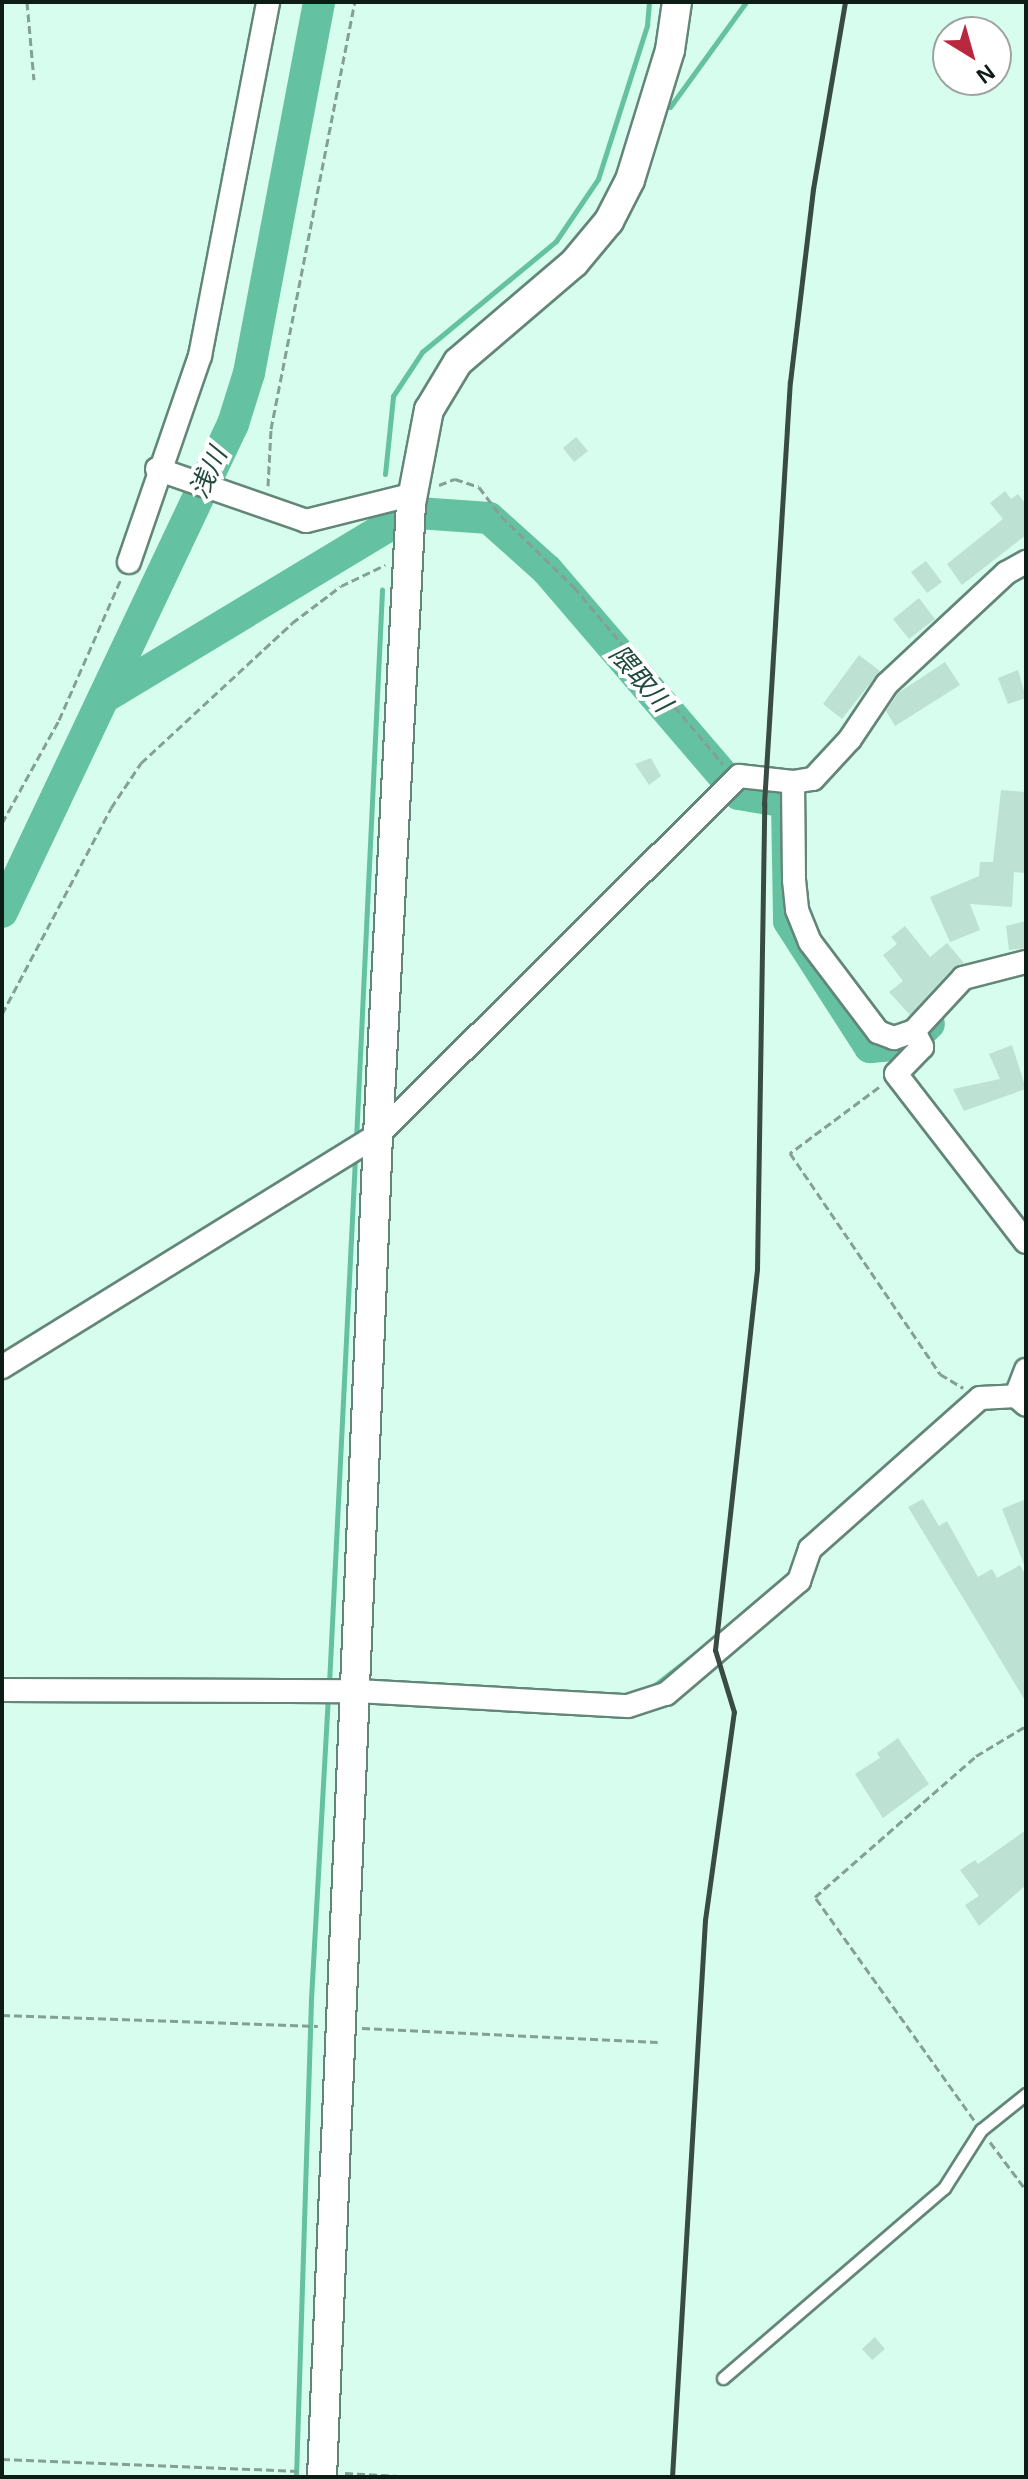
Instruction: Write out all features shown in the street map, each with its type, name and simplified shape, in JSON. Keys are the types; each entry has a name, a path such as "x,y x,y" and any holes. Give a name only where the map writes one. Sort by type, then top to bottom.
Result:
{"street":[{"path":"129,562 200,356 268,2"},
{"path":"322,2474 378,1135 412,499 429,410 458,362 574,263 609,221 639,151 670,50 677,2"},
{"path":"161,470 306,521 412,499"},
{"path":"2,1367 378,1135 733,782 793,782 819,774 850,739 887,684 1006,573 1026,562"},
{"path":"793,782 797,910 810,942 878,1032 894,1038 916,1035 963,978 1026,962"},
{"path":"916,1035 922,1047 896,1074 1026,1242"},
{"path":"2,1690 357,1691 628,1706 666,1694 799,1581 810,1549 980,1398 1021,1401 1026,1370"}],"lane":[{"path":"723,2378 944,2188 981,2130 1026,2094"}],"path":[{"path":"27,2 34,80"},
{"path":"261,505 271,429 355,2"},
{"path":"412,499 455,479 479,487 501,516 574,587 733,782"},
{"path":"2,1014 111,808 141,763 292,623 341,586 411,552"},
{"path":"2,823 59,720 129,562"},
{"path":"896,1074 790,1153 940,1374 980,1398"},
{"path":"1026,1726 976,1756 815,1897 1026,2190"},
{"path":"2,2015 658,2042"},
{"path":"2,2459 417,2477"}],"building":[{"path":"576,437 588,451 574,462 563,448"},
{"path":"1005,491 1011,499 1018,494 1026,504 1026,535 962,585 947,564 1003,519 990,503"},
{"path":"926,561 942,582 927,593 911,572"},
{"path":"919,598 935,619 909,639 893,619"},
{"path":"859,655 880,671 842,719 823,704"},
{"path":"945,662 960,685 895,726 886,711 898,693"},
{"path":"1018,670 1026,698 1008,704 998,678"},
{"path":"651,758 661,776 649,785 635,764"},
{"path":"1001,790 1026,792 1026,873 1014,872 1012,907 970,904 980,930 950,942 930,897 979,876 980,862 993,862"},
{"path":"1026,921 1026,948 1009,950 1006,926"},
{"path":"905,926 930,957 947,943 964,963 953,968 910,1015 889,992 903,981 883,955 897,944 891,937"},
{"path":"1012,1045 1026,1089 964,1111 953,1089 1000,1079 989,1054"},
{"path":"923,1499 939,1526 947,1521 978,1577 992,1569 997,1578 1020,1565 1026,1576 1026,1702 908,1507"},
{"path":"1026,1499 1026,1566 1025,1567 1002,1509"},
{"path":"898,1738 929,1784 883,1818 855,1774 880,1758 877,1753"},
{"path":"1026,1830 1026,1885 979,1926 965,1905 979,1896 960,1870 975,1860 978,1864"},
{"path":"875,2337 885,2349 872,2360 862,2349"}],"waterway":[{"name":"浅川","path":"2,912 233,424 249,373 319,2"},
{"path":"385,474 393,396 422,352 556,241 598,179 647,25 649,2"},
{"path":"670,107 746,2"},
{"name":"隈取川","path":"108,695 398,520 418,513 489,518 547,570 739,794 787,802 789,921 870,1047 908,1044 929,1024"},
{"path":"356,1140 382,590"},
{"path":"329,1684 355,1158"},
{"path":"655,1685 719,1635"},
{"path":"296,2477 311,1999 328,1698"}],"railway":[{"path":"672,2477 705,1920 734,1712 715,1650 757,1269 764,804 790,382 813,189 845,2"}]}
